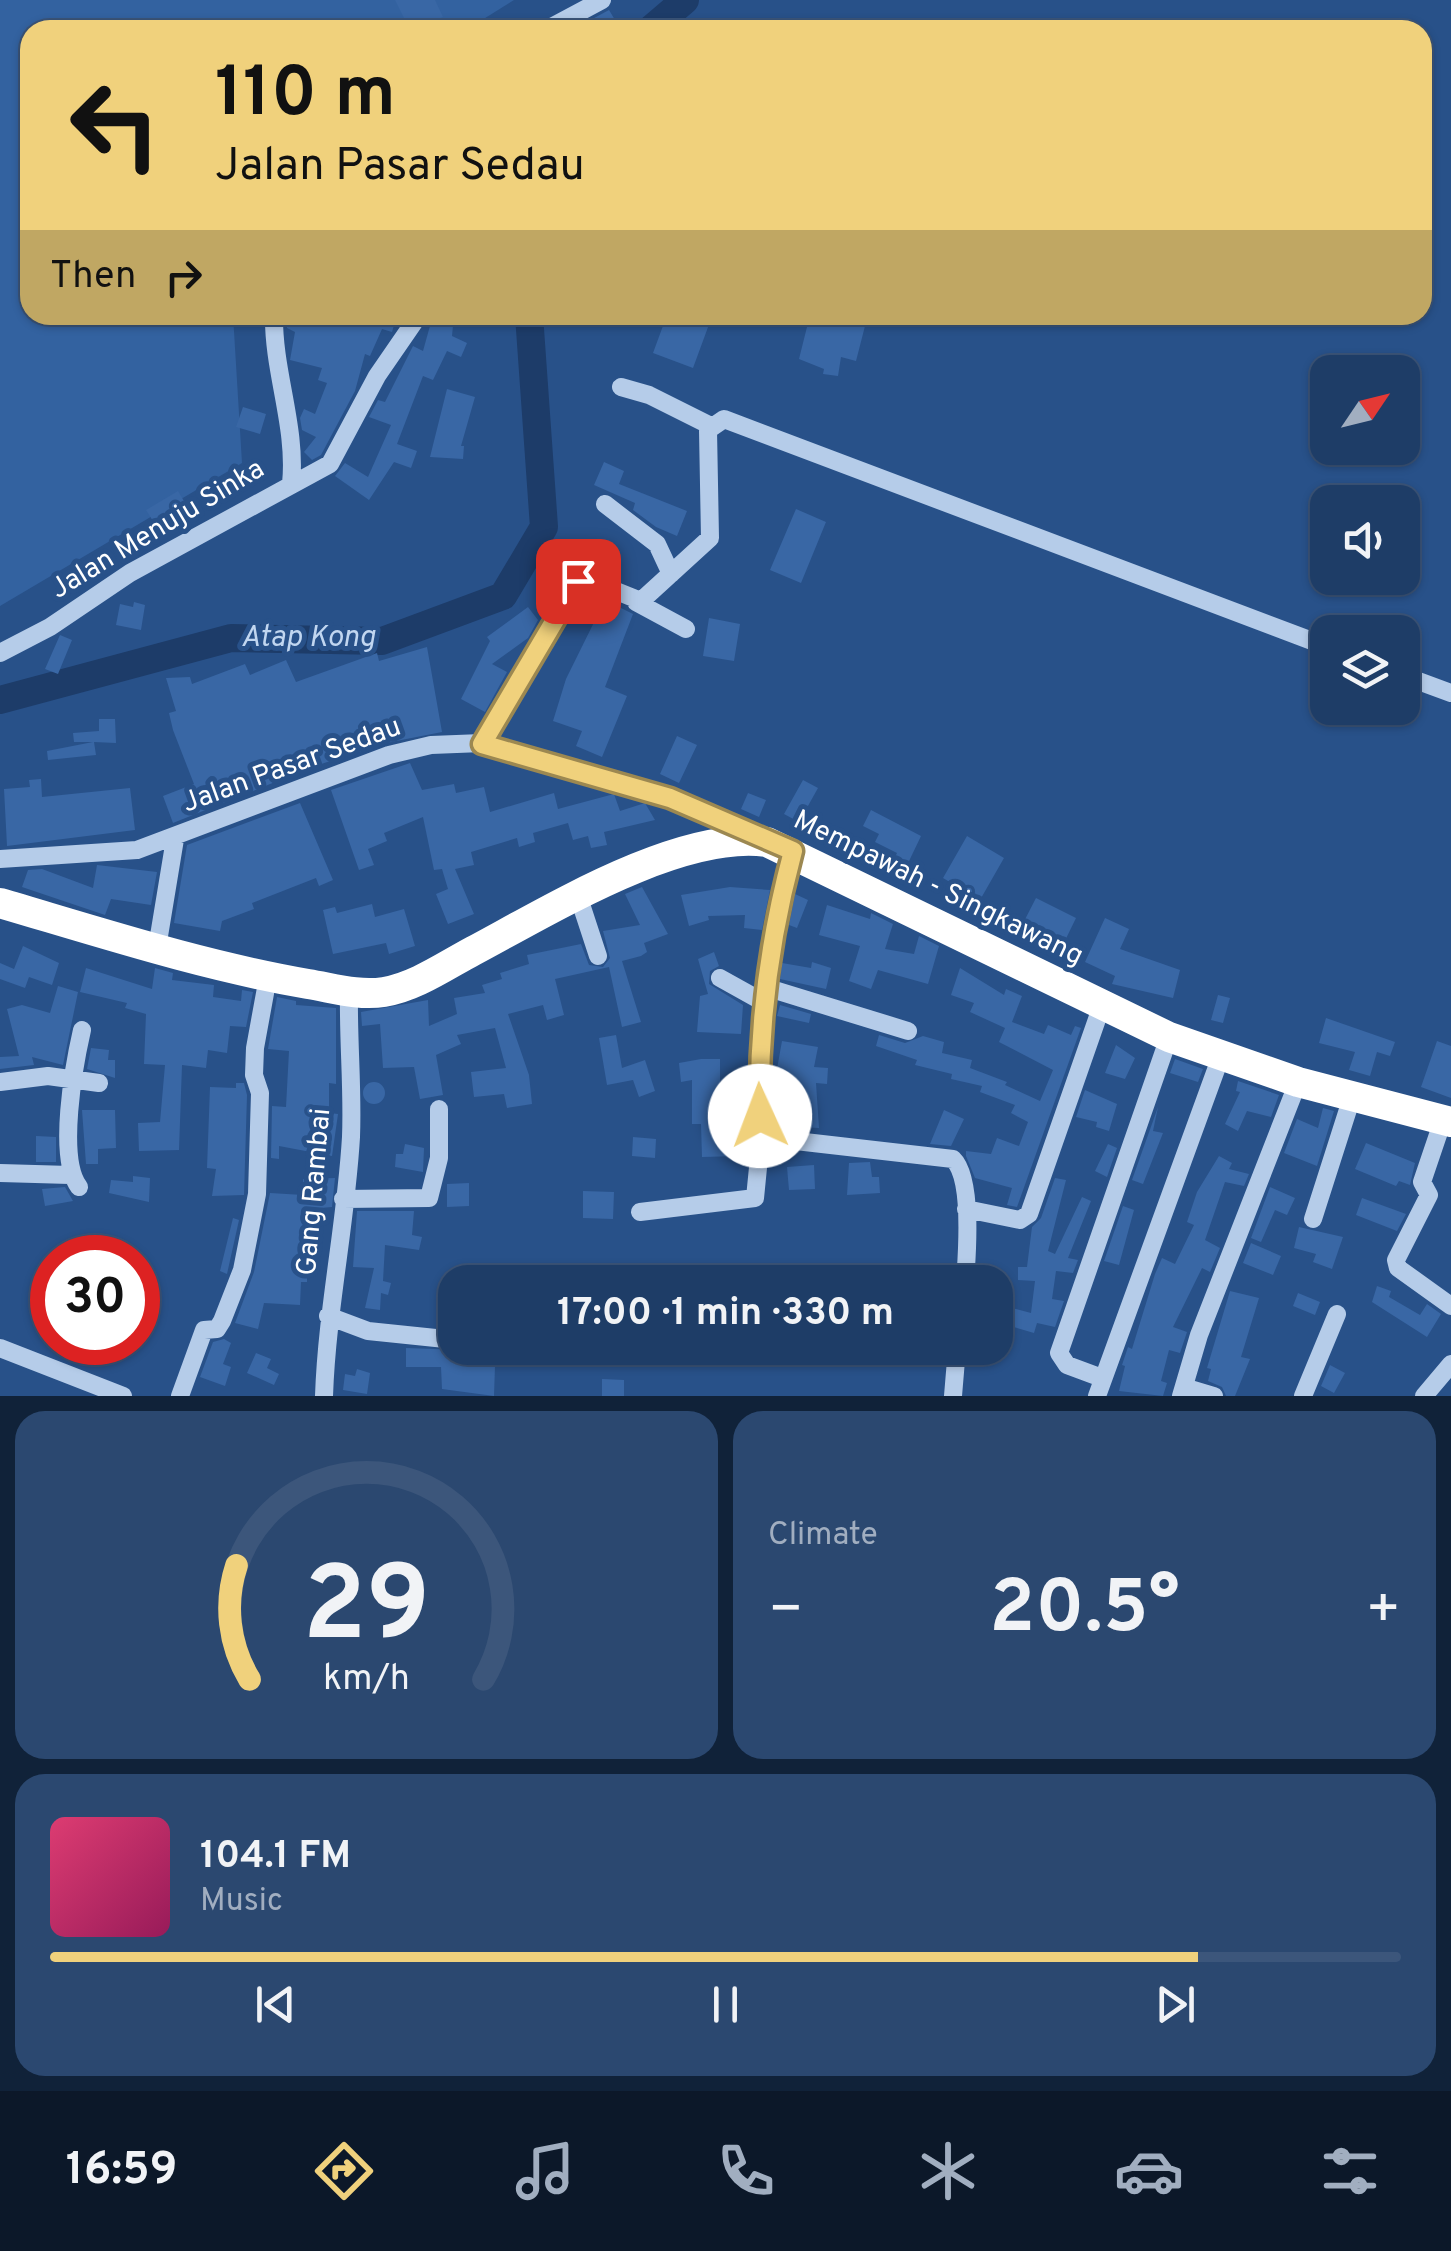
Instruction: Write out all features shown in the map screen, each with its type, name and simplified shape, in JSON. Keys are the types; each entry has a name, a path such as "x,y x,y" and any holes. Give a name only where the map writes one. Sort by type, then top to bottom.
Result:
{"highway":[{"name":"Mempawah - Singkawang","path":"0,903 268,977 349,992 402,987 578,895 691,848 743,838 780,846 1169,1036 1298,1082 1447,1121"}],"street":[{"path":"565,20 602,0"},
{"path":"274,325 294,456 290,484"},
{"name":"Jalan Menuju Sinka","path":"0,653 50,626 130,573 336,458 377,376 412,325"},
{"path":"621,387 650,395 711,426 734,420 1310,640"},
{"path":"636,602 710,538 711,426"},
{"path":"605,504 658,544 671,574"},
{"path":"482,744 572,585 590,580 686,629"},
{"path":"1420,682 1451,693"},
{"name":"Jalan Pasar Sedau","path":"0,859 137,850 176,839 389,756 431,745 482,744 670,798 780,846"},
{"path":"157,948 176,839"},
{"path":"640,1212 755,1198 761,1137 758,1055 780,846"},
{"path":"578,895 598,956"},
{"path":"180,1396 196,1344 206,1329 217,1329 222,1321 246,1256 257,1194 260,1092 254,1075 255,1048 268,977"},
{"path":"720,978 764,994 908,1031"},
{"name":"Gang Rambai","path":"324,1396 328,1316 338,1268 351,1138 349,992"},
{"path":"966,1208 1020,1220 1029,1214 1102,1005"},
{"path":"0,1173 74,1181 70,1110 82,1030"},
{"path":"1169,1036 1059,1354 1067,1365 1100,1387 1220,1056"},
{"path":"0,1082 48,1076 99,1083"},
{"path":"1214,1396 1183,1391 1206,1316 1298,1082"},
{"path":"1312,1219 1352,1097"},
{"path":"343,1200 429,1198 439,1158 439,1110"},
{"path":"1447,1121 1422,1182 1429,1195 1396,1260 1398,1268 1451,1306"},
{"path":"761,1137 954,1160 960,1165 966,1208 965,1265"},
{"path":"1303,1396 1338,1314"},
{"path":"328,1316 368,1331 438,1338"},
{"path":"0,1348 122,1396"},
{"path":"1424,1396 1451,1364"},
{"path":"953,1396 956,1365"}],"shaded area":[{"path":"0,0 514,0 482,20 20,20 20,325 234,325 242,463 0,606"}],"building":[{"path":"395,0 435,0 443,17 435,20 405,20"},
{"path":"609,10 615,20 590,20"},
{"path":"287,325 394,325 392,332 382,329 370,356 365,354 355,391 321,455 312,460 304,452 316,437 302,430 300,418 304,409 315,414 327,383 318,380 322,368 290,360 295,332"},
{"path":"430,325 453,325 452,336 467,343 461,357 447,351 433,380 423,376 397,444 417,451 411,468 394,462 369,500 335,476 345,463 368,477 391,425 369,417 378,400 385,402 413,346 423,351"},
{"path":"663,325 709,325 693,368 653,353"},
{"path":"808,325 865,326 856,361 841,357 838,376 823,374 824,369 799,359"},
{"path":"447,389 475,397 461,446 463,459 430,457"},
{"path":"243,407 266,414 260,434 236,427"},
{"path":"604,462 624,471 619,484 687,511 677,536 633,510 635,503 594,485"},
{"path":"178,491 194,518 163,537 146,510"},
{"path":"796,509 826,522 801,583 770,570"},
{"path":"584,539 620,555 614,570 577,554"},
{"path":"605,600 633,614 605,687 627,696 602,757 576,746 582,731 553,721 566,679"},
{"path":"134,602 145,605 141,630 116,625 120,604 133,607"},
{"path":"528,607 538,620 528,638 492,664 507,672 485,712 461,699 490,641 487,637"},
{"path":"709,618 740,624 734,661 703,656"},
{"path":"60,635 72,640 58,674 45,669"},
{"path":"427,647 442,732 386,743 315,766 173,823 163,796 194,784 173,730 169,713 176,711 166,678 190,677 192,684 245,664 250,675 286,660 296,682 377,653 379,661"},
{"path":"99,719 115,719 116,743 94,742 96,755 48,760 47,751 93,742 74,742 73,733 99,731"},
{"path":"677,736 697,745 679,783 660,774"},
{"path":"410,763 422,790 454,784 456,793 484,787 490,812 554,793 558,809 614,794 620,811 645,803 655,820 604,832 607,845 591,848 588,836 573,840 568,823 533,833 535,842 519,847 517,838 471,852 474,865 455,869 474,914 448,924 436,894 448,889 442,869 434,870 423,817 384,833 387,841 368,849 374,865 359,870 331,790"},
{"path":"41,779 42,797 130,788 135,830 7,846 4,789 30,787 29,780"},
{"path":"803,780 818,788 799,822 784,814"},
{"path":"748,793 766,800 759,817 741,809"},
{"path":"300,803 333,880 319,886 316,878 252,903 254,909 222,921 220,931 174,923 187,845"},
{"path":"871,810 921,836 900,880 887,874 897,853 875,842 879,834 863,826"},
{"path":"967,836 1004,858 980,900 943,878"},
{"path":"97,865 157,872 151,905 111,899 105,915 22,887 28,870 42,869 93,888"},
{"path":"642,887 668,934 644,943 647,952 641,956 622,961 641,1022 622,1027 609,967 555,979 564,1015 547,1020 543,1005 508,1014 529,1075 532,1104 507,1108 504,1094 474,1097 471,1072 506,1068 495,1028 457,1035 461,1044 436,1055 443,1095 420,1099 414,1067 383,1068 380,1024 362,1026 361,1012 428,1000 429,1026 457,1014 454,998 485,993 482,985 502,979 500,973 529,964 527,955 581,944 589,965 603,967 610,958 603,931 640,925 625,894"},
{"path":"730,887 770,890 762,930 744,928 745,915 708,916 709,920 689,926 681,895"},
{"path":"795,894 808,900 797,928 789,925"},
{"path":"1036,898 1076,918 1058,955 1017,935"},
{"path":"372,904 375,917 404,909 415,946 389,954 386,943 333,954 323,910 335,907 337,913"},
{"path":"827,905 870,919 871,913 893,924 885,949 914,954 919,936 939,946 928,984 878,970 871,989 849,981 860,946 819,935"},
{"path":"1105,918 1129,929 1120,949 1180,970 1173,998 1112,984 1115,976 1085,962"},
{"path":"23,946 59,963 52,985 29,977 25,988 0,979 0,963 14,969"},
{"path":"714,952 719,966 710,971 709,984 743,1005 741,1034 697,1032 700,996 708,994 698,959"},
{"path":"812,962 831,968 826,989 780,979 782,963 811,968"},
{"path":"86,968 152,989 155,968 173,973 172,980 214,985 213,997 241,1001 242,990 253,992 246,1027 230,1026 227,1053 208,1050 206,1068 182,1065 179,1150 139,1151 138,1123 160,1122 165,1065 144,1064 146,1014 125,1008 127,1003 80,992"},
{"path":"960,968 1004,995 1006,989 1022,996 1012,1022 1044,1034 1048,1025 1071,1035 1075,1026 1081,1028 1017,1207 1007,1205 1012,1188 975,1178 966,1156 966,1151 991,1154 997,1138 1019,1146 1028,1122 1011,1113 1015,1105 980,1092 982,1086 951,1079 952,1074 915,1065 917,1060 876,1046 879,1035 905,1043 923,1036 944,1042 942,1053 972,1060 970,1068 1007,1082 1005,1085 1040,1101 1053,1070 999,1042 1005,1028 970,1012 974,1003 951,995"},
{"path":"58,986 78,992 63,1065 32,1057 34,1065 0,1069 0,1057 19,1056 7,1009 22,1005 50,1013"},
{"path":"1218,995 1230,998 1223,1023 1211,1020"},
{"path":"277,997 296,1001 296,1005 336,1008 336,1084 329,1083 329,1113 338,1114 332,1156 279,1146 279,1159 271,1158 272,1106 286,1107 289,1051 268,1049"},
{"path":"780,1005 811,1014 809,1023 777,1016"},
{"path":"1326,1018 1395,1042 1390,1056 1377,1052 1370,1076 1349,1070 1355,1052 1319,1043"},
{"path":"616,1035 622,1068 645,1060 655,1091 639,1097 633,1080 607,1085 599,1038"},
{"path":"782,1041 818,1047 814,1067 828,1068 827,1084 816,1083 819,1128 782,1126 782,1081 775,1080"},
{"path":"1437,1041 1451,1046 1451,1098 1421,1087"},
{"path":"1116,1045 1135,1058 1125,1079 1105,1073"},
{"path":"91,1048 109,1050 108,1060 115,1060 115,1078 87,1069"},
{"path":"720,1059 720,1103 743,1101 744,1120 738,1120 739,1156 702,1157 701,1124 692,1124 692,1080 681,1082 679,1063"},
{"path":"1175,1059 1203,1069 1198,1082 1170,1073"},
{"path":"1238,1081 1279,1095 1271,1117 1247,1111 1238,1131 1225,1124 1240,1092 1236,1091"},
{"path":"374,1082 382,1085 382,1101 374,1104 366,1101 363,1093 366,1085"},
{"path":"236,1083 244,1083 247,1095 244,1195 212,1196 216,1169 207,1168 210,1087 236,1088"},
{"path":"1085,1090 1117,1104 1109,1131 1096,1127 1097,1122 1076,1117"},
{"path":"1158,1107 1153,1131 1163,1133 1143,1184 1132,1180"},
{"path":"1323,1108 1334,1111 1317,1166 1284,1153 1297,1119 1318,1128"},
{"path":"82,1110 115,1110 116,1148 98,1149 98,1164 86,1164"},
{"path":"944,1110 964,1119 951,1146 930,1144"},
{"path":"36,1136 56,1137 56,1162 36,1162"},
{"path":"633,1137 656,1139 655,1158 632,1156"},
{"path":"1366,1143 1415,1163 1410,1185 1399,1181 1396,1186 1355,1169"},
{"path":"405,1144 424,1148 423,1172 395,1167 396,1154 403,1154"},
{"path":"1108,1144 1117,1148 1107,1177 1095,1171"},
{"path":"1219,1156 1232,1163 1229,1169 1249,1174 1244,1186 1225,1182 1205,1240 1220,1248 1210,1272 1202,1268 1173,1327 1187,1332 1180,1353 1169,1350 1161,1381 1167,1383 1163,1396 1119,1391 1125,1366 1122,1365 1128,1347 1132,1349 1155,1274 1162,1258 1175,1264 1194,1225 1187,1222 1197,1192"},
{"path":"870,1162 872,1177 879,1177 880,1193 847,1195 849,1163"},
{"path":"814,1165 815,1189 789,1190 787,1167"},
{"path":"133,1176 150,1178 149,1202 109,1193 111,1180 133,1182"},
{"path":"335,1178 332,1207 320,1208 321,1254 307,1256 307,1282 301,1282 300,1305 264,1303 258,1329 235,1323 254,1272 270,1193 303,1195 303,1179"},
{"path":"1055,1178 1066,1180 1048,1251 1055,1254 1082,1197 1091,1201 1068,1258 1078,1260 1073,1273 1056,1271 1052,1299 1064,1301 1055,1327 1037,1323 1034,1333 1013,1327 1013,1308 1031,1313 1035,1281 1018,1280 1018,1267 1027,1267 1032,1227 1041,1218"},
{"path":"469,1183 469,1206 447,1207 447,1184"},
{"path":"65,1187 73,1201 45,1206 42,1189"},
{"path":"1270,1187 1295,1198 1287,1215 1275,1210 1261,1242 1251,1238"},
{"path":"583,1191 614,1192 613,1219 583,1218"},
{"path":"1362,1198 1406,1214 1397,1231 1356,1215"},
{"path":"1123,1206 1134,1210 1119,1265 1104,1261"},
{"path":"357,1211 414,1211 412,1235 422,1237 419,1250 385,1245 383,1281 391,1283 388,1295 381,1293 380,1310 365,1308 374,1268 353,1267"},
{"path":"233,1218 239,1220 227,1274 220,1271"},
{"path":"1299,1227 1343,1237 1332,1269 1313,1262 1316,1254 1294,1248"},
{"path":"1251,1243 1281,1256 1273,1275 1243,1263"},
{"path":"1377,1286 1391,1291 1389,1297 1420,1315 1427,1304 1441,1314 1427,1337 1372,1302"},
{"path":"1230,1291 1259,1298 1241,1357 1250,1359 1235,1396 1226,1396 1222,1387 1208,1381 1211,1369 1207,1368"},
{"path":"1298,1293 1320,1302 1315,1315 1293,1306"},
{"path":"224,1339 231,1343 223,1364 231,1367 225,1386 200,1377 213,1342"},
{"path":"406,1348 438,1349 438,1365 495,1366 494,1396 442,1389 441,1367 406,1367"},
{"path":"256,1353 271,1359 267,1368 279,1374 274,1385 247,1373"},
{"path":"1330,1365 1345,1373 1334,1393 1321,1386"},
{"path":"357,1369 370,1373 367,1394 343,1390 345,1374 355,1376"},
{"path":"602,1379 624,1380 624,1396 602,1396"}],"waterway":[{"name":"Atap Kong","path":"662,20 685,0"},
{"name":"Atap Kong","path":"0,700 231,638 382,641 503,596 544,527 530,325"}],"route":[{"path":"578,581 572,585 482,744 670,798 793,851 772,928 767,963 758,1055 760,1116"}]}
